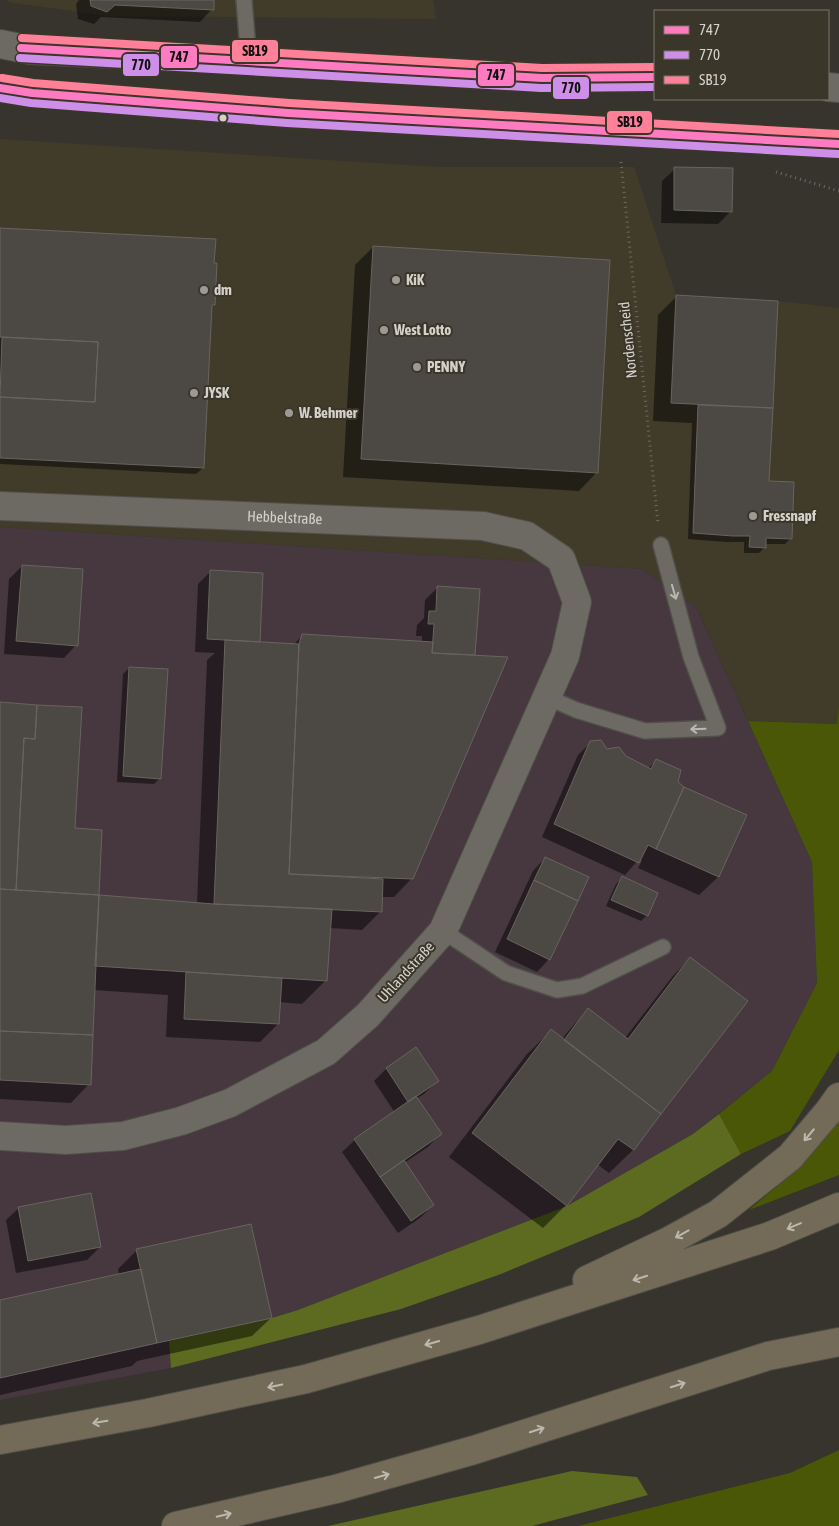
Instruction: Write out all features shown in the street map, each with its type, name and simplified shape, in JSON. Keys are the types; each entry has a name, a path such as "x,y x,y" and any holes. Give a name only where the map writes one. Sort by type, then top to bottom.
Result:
{"highway":[{"path":"479,1330 669,1242 718,1214 790,1157 839,1097"},
{"path":"0,1440 148,1413 306,1380 479,1330 770,1236 839,1206"},
{"path":"768,1356 839,1321"},
{"path":"176,1526 336,1489 474,1450 768,1356 839,1342"}],"main road":[{"path":"0,44 30,50 542,78 654,77"},
{"path":"0,88 32,93 288,113 839,144"},
{"name":"Hebbelstraße","path":"0,506 483,526 527,536 561,559"},
{"name":"Uhlandstraße","path":"0,1136 66,1140 123,1136 181,1121 230,1103 326,1052 368,1015 443,931 565,656 577,602 561,559"}],"lane":[{"path":"244,0 247,38"},
{"path":"547,697 576,710 645,731 718,728 691,657 660,546"},
{"path":"443,931 506,973 557,990 582,986 663,947"}],"path":[{"name":"Nordenscheid","path":"619,131 660,546"}],"shaded area":[{"path":"8,0 433,0 436,19 107,16 8,2"},
{"path":"0,139 438,167 634,167 676,295 778,301 839,308 839,711 837,724 748,721 696,607 642,569 0,527"},
{"path":"0,527 642,569 696,607 812,862 817,983 772,1071 693,1134 567,1206 298,1310 272,1318 169,1340 171,1368 0,1400"}],"green space":[{"path":"839,708 839,1050 790,1131 741,1154 719,1114 772,1071 817,983 812,862 748,721 837,724"},
{"path":"719,1114 741,1154 639,1217 501,1274 401,1309 171,1368 169,1341 272,1318 298,1310 567,1206 693,1134"},
{"path":"839,1115 839,1175 749,1210 803,1164"},
{"path":"839,1450 839,1526 578,1526 790,1473"},
{"path":"572,1471 637,1477 648,1495 532,1526 328,1526"}],"building":[{"path":"90,0 214,0 214,10 115,5 107,12 91,6"},
{"path":"674,167 733,168 732,212 674,210"},
{"path":"0,228 216,239 214,263 217,263 215,305 212,305 204,468 0,458 0,397 95,402 98,342 0,337"},
{"path":"373,246 610,260 598,473 361,459"},
{"path":"676,295 778,301 773,408 671,403"},
{"path":"2,337 98,342 95,402 0,397"},
{"path":"698,405 773,408 769,481 794,482 792,539 766,538 766,548 749,547 750,536 693,533"},
{"path":"22,565 83,569 78,646 16,641"},
{"path":"210,570 263,573 260,642 207,639"},
{"path":"437,586 480,589 475,655 432,653 434,624 428,624 429,611 436,611"},
{"path":"302,634 433,642 432,653 508,657 413,879 289,874 299,644"},
{"path":"225,640 299,644 289,874 383,879 382,912 214,904"},
{"path":"129,667 168,669 161,779 123,776"},
{"path":"0,702 37,705 35,739 24,738 16,890 0,889"},
{"path":"37,705 82,707 75,828 102,830 99,895 16,890 24,738 35,739"},
{"path":"601,740 607,749 619,747 626,756 651,769 656,759 681,770 678,782 684,787 656,849 648,845 639,863 554,824 590,741"},
{"path":"684,787 747,815 719,877 656,849"},
{"path":"545,857 589,877 578,901 534,880"},
{"path":"622,876 658,893 648,916 611,900"},
{"path":"534,880 578,901 550,960 507,939"},
{"path":"0,889 99,895 93,1035 0,1031"},
{"path":"99,895 214,904 332,909 327,981 95,966"},
{"path":"690,957 748,1001 661,1114 564,1040 588,1008 628,1039"},
{"path":"186,972 282,978 279,1024 184,1019"},
{"path":"551,1029 661,1114 634,1150 618,1139 567,1206 472,1133"},
{"path":"0,1031 93,1035 91,1085 0,1080"},
{"path":"416,1047 439,1081 408,1102 386,1068"},
{"path":"416,1096 442,1134 380,1177 354,1139"},
{"path":"404,1160 434,1205 411,1221 380,1177"},
{"path":"91,1193 101,1247 28,1261 18,1207"},
{"path":"251,1224 272,1318 157,1343 136,1249"},
{"path":"141,1269 157,1343 0,1378 0,1300"}],"transit line":[{"name":"SB19","path":"22,38 542,68 654,67"},
{"name":"747","path":"21,48 542,78 654,77"},
{"name":"770","path":"20,58 541,88 654,87"},
{"name":"SB19","path":"2,78 33,83 289,103 839,134"},
{"name":"747","path":"0,88 32,93 288,113 839,144"},
{"name":"770","path":"0,98 31,103 287,123 838,154"}],"place":[{"name":"KiK","path":"396,280"},
{"name":"dm","path":"204,290"},
{"name":"West Lotto","path":"384,330"},
{"name":"PENNY","path":"417,367"},
{"name":"JYSK","path":"194,393"},
{"name":"W. Behmer","path":"289,413"},
{"name":"Fressnapf","path":"753,516"}]}
